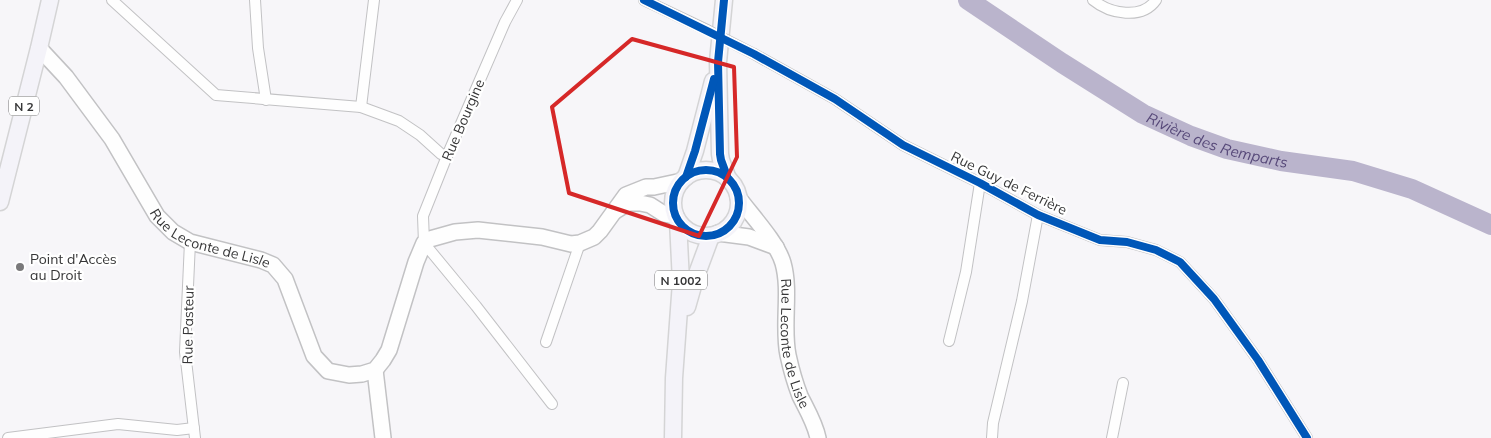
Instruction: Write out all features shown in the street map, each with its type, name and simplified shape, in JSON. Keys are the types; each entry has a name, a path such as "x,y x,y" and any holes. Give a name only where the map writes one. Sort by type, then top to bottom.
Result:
{"main road":[{"name":"N 2","path":"0,202 50,0"},
{"path":"724,0 718,62 720,154 728,180"},
{"name":"Rue Leconte de Lisle","path":"39,48 66,77 112,139 157,216 173,232 190,242 261,260 273,265 285,279 314,356 328,371 349,375 375,370"},
{"path":"718,62 696,151 684,179 675,191 674,210 685,229 691,232 704,236 715,234 748,237 776,247"},
{"path":"383,438 375,370 384,360 389,350 416,262 424,243 430,239 448,234 478,230 542,237 571,244 580,243 594,236 626,195 646,187 654,187 684,179 704,171 717,173 728,180 738,197 738,208 734,218 728,227 715,234"},
{"name":"Rue Leconte de Lisle","path":"738,197 776,247 783,263 787,350 792,373 816,427 818,438"},
{"path":"614,212 628,203 640,202 677,218"},
{"name":"N 1002","path":"673,438 674,378 681,282 677,218"},
{"name":"N 1002","path":"677,340 694,279 715,234"}],"street":[{"path":"112,0 216,95 360,107 399,121 446,156"},
{"path":"255,0 258,48 266,100"},
{"path":"360,107 374,0"},
{"name":"Rue Bourgine","path":"424,243 423,216 446,156 505,22 517,0"},
{"name":"Rue Guy de Ferrière","path":"644,0 754,54 835,99 903,145 980,183 1038,215 1100,240 1127,242 1156,250 1180,262 1214,299 1236,329 1258,360 1307,438"},
{"path":"1093,0 1114,10 1132,13 1149,8 1156,0"},
{"path":"949,341 966,272 980,183"},
{"path":"992,438 993,422 1022,302 1038,215"},
{"name":"Rue Pasteur","path":"190,242 185,352 194,433"},
{"path":"424,243 552,404"},
{"path":"546,342 580,243"},
{"path":"1112,438 1123,384"},
{"path":"8,438 118,424 194,433"}],"highlighted area":[{"path":"632,39 734,67 737,157 699,236 569,193 552,107"}],"waterway":[{"name":"Rivière des Remparts","path":"968,0 1143,114 1191,136 1227,149 1281,161 1353,171 1412,189 1491,225"}],"cycle path":[{"path":"644,0 754,54 835,99 903,145 980,183 1038,215 1100,240 1127,242 1156,250 1180,262 1214,299 1258,360 1307,438"},
{"path":"724,0 718,62 720,154 728,179"},
{"path":"686,177 695,151 714,79"},
{"path":"706,170 718,173 729,180 736,191 739,203 736,215 729,226 718,233 706,236 694,233 683,226 676,215 673,203 676,191 683,180 694,173 706,170"}],"place":[{"name":"Point d'Accès au Droit","path":"20,267"}]}
